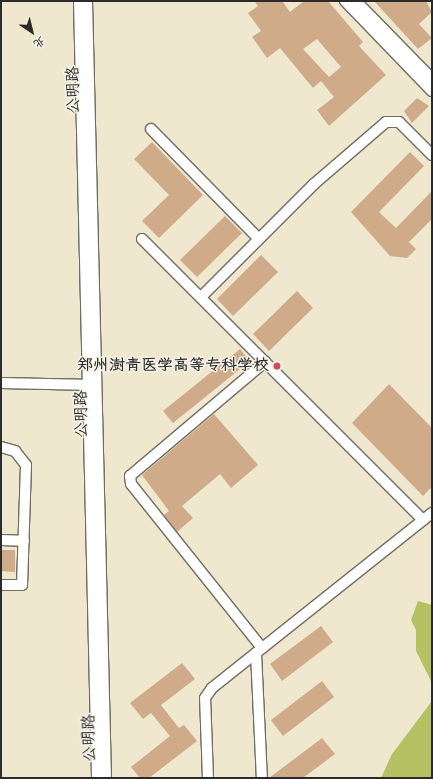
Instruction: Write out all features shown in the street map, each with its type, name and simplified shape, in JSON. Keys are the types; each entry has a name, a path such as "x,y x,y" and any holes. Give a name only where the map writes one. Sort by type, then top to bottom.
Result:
{"street":[{"name":"公明路","path":"79,1 106,778"},
{"name":"公明路","path":"88,1 98,778"},
{"path":"345,1 432,91"},
{"path":"356,1 432,79"},
{"path":"201,297 314,184 386,122 399,122 432,155"},
{"path":"151,129 259,239"},
{"path":"142,239 423,520"},
{"path":"262,778 259,651 131,484 130,476 265,362"},
{"path":"1,382 92,384"},
{"path":"1,446 15,451 26,465 22,585 1,585"},
{"path":"208,778 205,698 259,651 432,513"},
{"path":"1,540 24,541"}],"green space":[{"path":"418,601 432,605 432,683 416,651 416,630 411,620"},
{"path":"432,701 432,778 381,778 392,754"}],"building":[{"path":"254,1 282,1 290,12 304,1 328,1 363,42 359,46 386,75 329,126 317,110 334,97 321,81 313,88 280,48 267,58 252,37 261,31 248,13 258,6","holes":["317,39 341,67 329,77 303,49"]},
{"path":"374,1 426,1 432,12 419,24 432,38 418,49"},
{"path":"417,98 429,106 412,123 404,111"},
{"path":"152,142 203,195 159,238 142,221 169,195 134,159"},
{"path":"410,152 424,166 379,212 396,228 432,191 432,219 409,242 416,249 407,258 390,256 351,212"},
{"path":"225,216 242,233 197,277 180,260"},
{"path":"261,255 278,272 233,316 217,299"},
{"path":"297,291 313,308 269,351 253,334"},
{"path":"240,349 250,361 173,423 163,411"},
{"path":"389,384 432,428 432,487 423,496 352,423"},
{"path":"214,414 258,465 231,488 220,474 182,506 193,518 177,532 164,515 169,511 142,475"},
{"path":"1,550 15,550 15,572 1,571"},
{"path":"321,626 333,642 282,681 270,664"},
{"path":"182,663 195,679 161,705 179,728 184,725 197,741 149,778 140,778 131,767 170,736 151,713 143,719 130,703"},
{"path":"322,681 334,697 283,736 271,720"},
{"path":"322,738 335,754 303,778 269,778"}],"place":[{"name":"郑州澍青医学高等专科学校","path":"277,366"}]}
